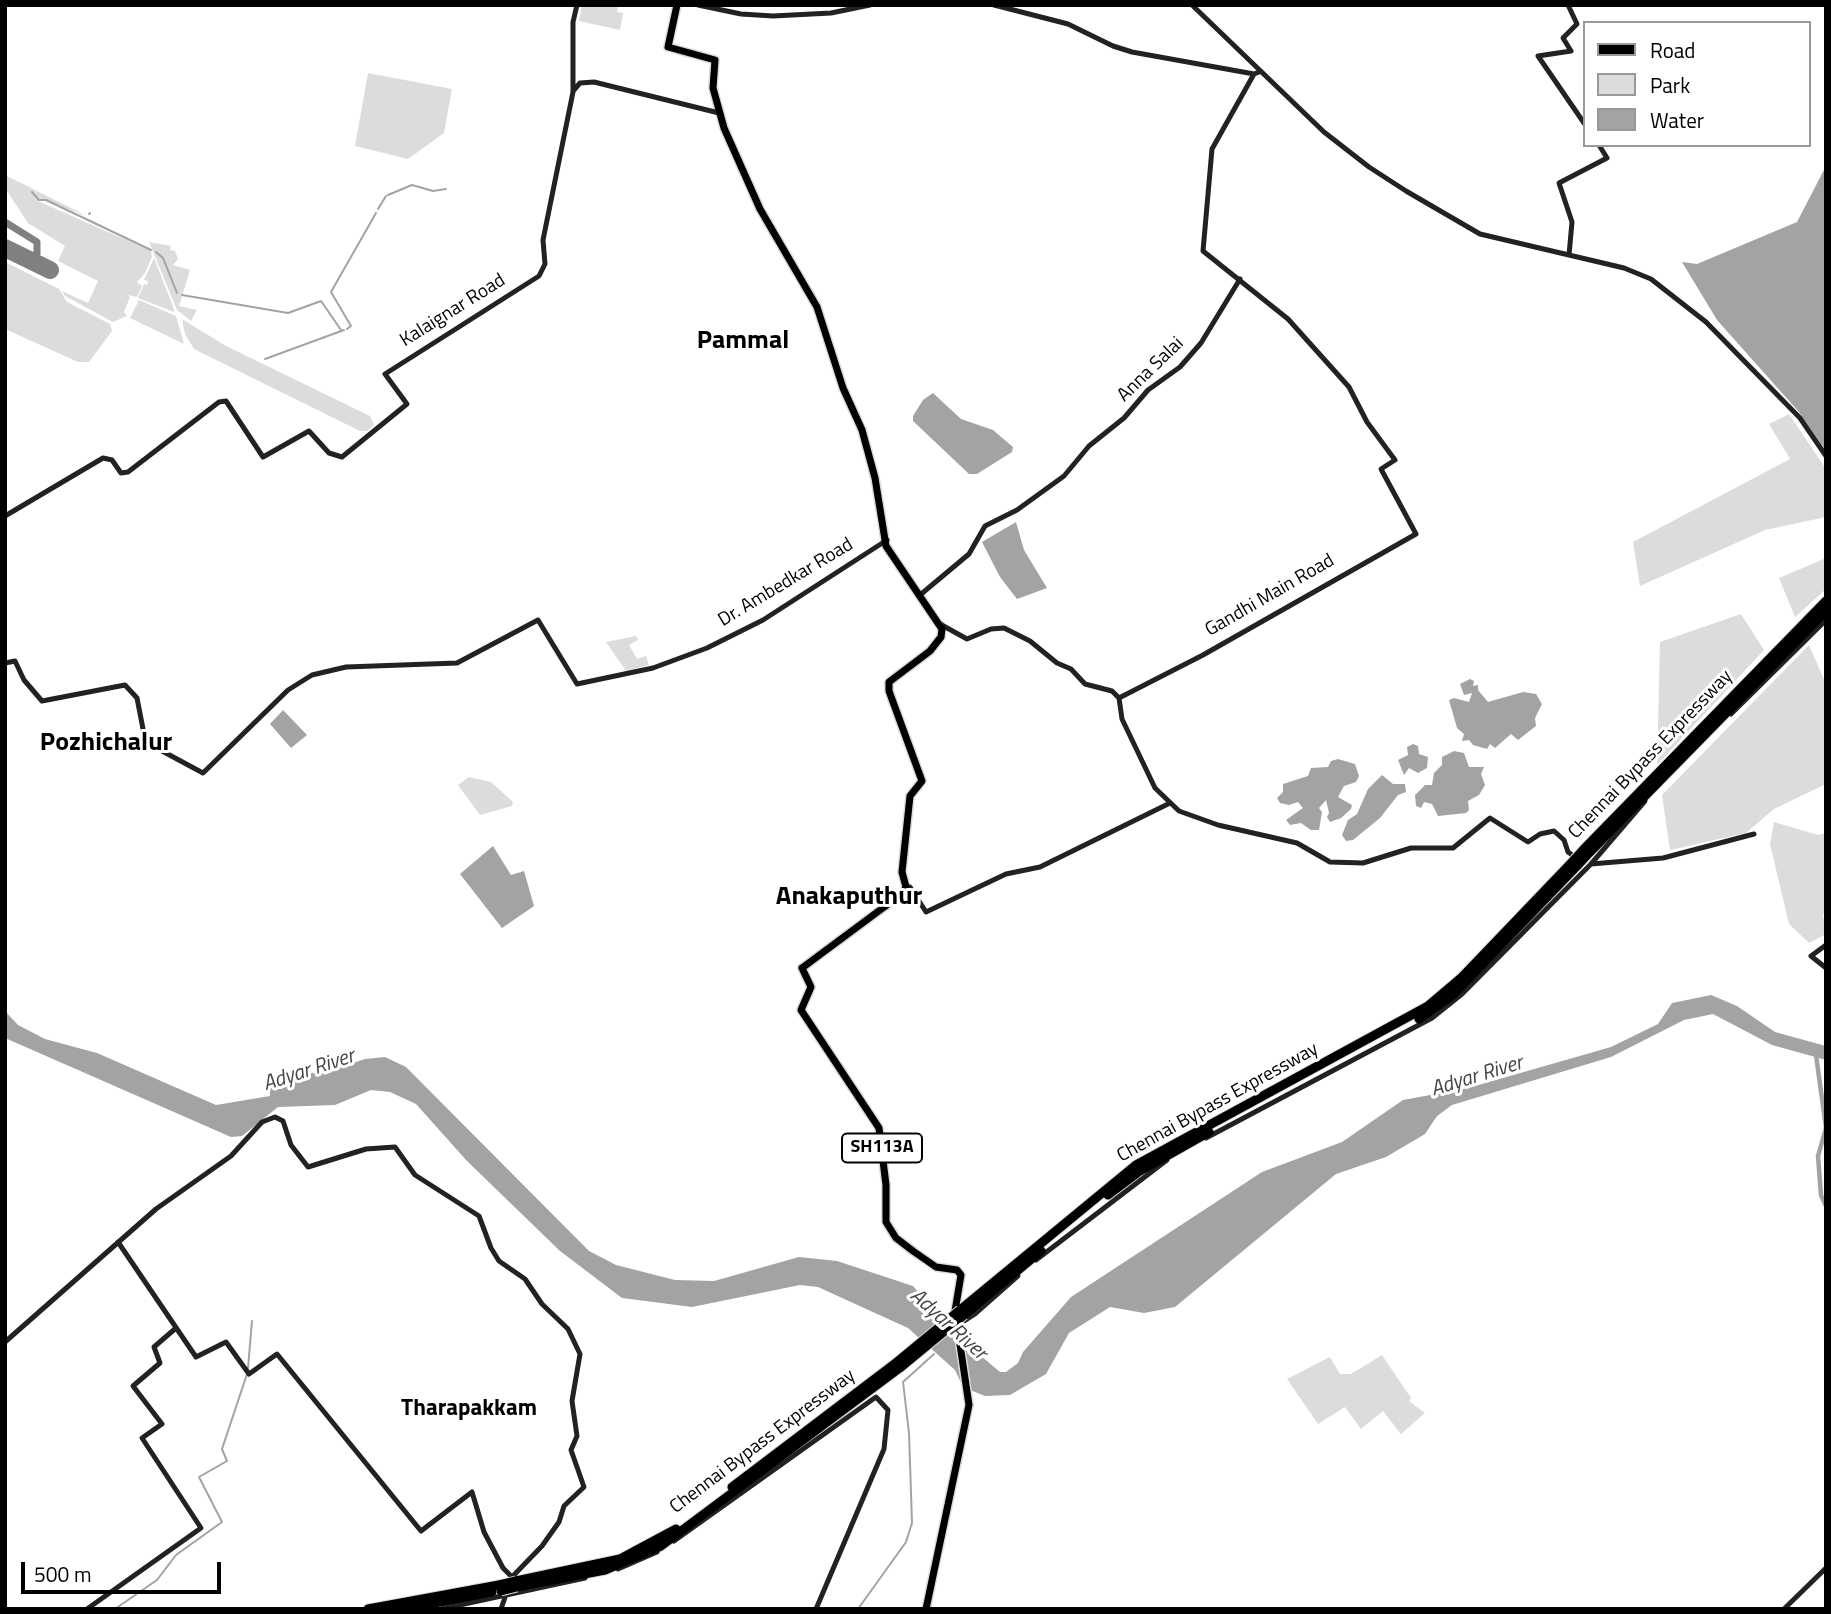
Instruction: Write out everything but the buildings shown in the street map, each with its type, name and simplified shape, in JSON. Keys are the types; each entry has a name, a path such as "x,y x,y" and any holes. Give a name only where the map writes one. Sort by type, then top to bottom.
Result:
{"highway":[{"name":"Chennai Bypass Expressway","path":"403,1609 502,1590 515,1582 620,1559 656,1541 899,1365 1136,1165 1405,1021 1452,992 1576,862 1642,798 1826,601"},
{"name":"Chennai Bypass Expressway","path":"1657,782 1826,611"},
{"name":"Chennai Bypass Expressway","path":"368,1609 502,1590"}],"main road":[{"path":"677,5 668,47 715,60 713,88 719,113 751,191 817,307 843,388 866,440 883,529 891,554 940,624 941,637"},
{"path":"906,887 902,872 910,796 922,781 889,691 889,682 930,652 941,637 951,632"},
{"name":"SH113A","path":"906,887 903,893 802,968 811,987 801,1010 878,1128 886,1185 886,1222 896,1238 936,1267 957,1270 961,1275 955,1311 969,1403 926,1609"}],"street":[{"path":"573,92 572,22 577,5"},
{"path":"698,5 741,14 773,16 824,14 870,5"},
{"path":"994,5 1068,24 1113,46 1132,52 1257,73"},
{"path":"1192,5 1257,73 1324,132 1369,167 1406,191 1480,234 1640,272 1651,279 1706,322 1790,408 1826,456"},
{"path":"1568,5 1577,24 1563,38 1571,51 1538,56 1582,121"},
{"path":"1240,279 1203,251 1206,193 1212,149 1257,73"},
{"path":"571,80 610,85 719,113"},
{"path":"573,92 580,83"},
{"name":"Kalaignar Road","path":"5,516 103,458 112,460 121,473 128,472 219,402 226,401 263,457 309,431 330,453 342,457 407,404 385,374 539,276 545,264 543,240 573,92"},
{"path":"1569,255 1572,222 1559,183 1607,158 1600,147"},
{"name":"Gandhi Main Road","path":"1119,698 1203,655 1416,534 1381,469 1395,460 1367,422 1349,387 1288,318 1240,279"},
{"name":"Anna Salai","path":"920,595 969,554 981,530 992,521 1017,510 1064,476 1089,446 1124,418 1148,390 1180,367 1201,343 1240,279"},
{"path":"1790,408 1826,462"},
{"name":"Dr. Ambedkar Road","path":"5,663 15,661 24,680 42,701 125,685 137,698 144,734 149,744 170,758 199,773 205,773 236,738 267,713 288,690 312,675 346,667 457,663 538,620 578,684 653,668 707,648 763,620 886,541"},
{"path":"1657,782 1826,620"},
{"path":"940,624 967,639 991,629 1004,628 1021,635 1057,663 1071,669 1085,684 1112,691 1119,698 1122,719 1155,788 1168,804 1178,811 1218,825 1297,843 1331,862 1363,863 1411,848 1453,848 1490,818 1528,842 1540,834 1554,831 1564,840 1573,857 1591,864 1666,857 1754,834"},
{"path":"958,1325 975,1314 1024,1269 1128,1187 1171,1157 1432,1018 1462,994 1591,864 1642,798"},
{"path":"906,887 910,887 926,912 1006,874 1040,867 1168,804"},
{"path":"1826,945 1811,956 1826,968"},
{"path":"5,1342 118,1242 171,1198 231,1156 255,1128 275,1117 283,1121 291,1145 306,1166 314,1167 366,1149 390,1145 400,1151 415,1175 479,1216 499,1261 525,1279 542,1304 568,1329 580,1354 572,1401 577,1436 571,1450 584,1487 564,1506 559,1522 515,1582 503,1568 484,1532 472,1493 421,1531 277,1354 249,1374 226,1342 198,1358 118,1242"},
{"path":"87,1609 201,1528 142,1438 162,1424 133,1386 160,1363 154,1347 176,1328"},
{"path":"441,1609 502,1590 589,1577 647,1558 683,1536 876,1397 888,1410 884,1449 816,1609"},
{"path":"1784,1609 1826,1568"},
{"path":"501,1609 502,1590"}],"green space":[{"path":"582,5 618,5 617,12 623,13 620,30 579,21"},
{"path":"368,73 452,89 444,133 408,159 355,146"},
{"path":"5,175 87,216 38,198 33,191 38,201 151,251 152,257 145,273 137,282 142,286 137,297 127,295 130,297 124,312 127,316 113,322 65,296 62,291 88,303 98,281 58,261 65,246 28,223 5,188"},
{"path":"149,242 171,246 170,250 175,251 178,259 173,265 190,270 179,306 197,310 191,321 177,310"},
{"path":"154,258 174,312 138,298 144,284 147,285 148,281 144,280"},
{"path":"5,262 59,289 67,302 110,324 112,331 89,362 78,362 5,329"},
{"path":"139,300 176,316 184,344 130,318"},
{"path":"182,319 226,346 370,416 374,425 367,431 360,431 194,349 185,334"},
{"path":"1789,414 1826,469 1826,517 1765,530 1640,586 1633,542 1790,459 1769,424"},
{"path":"1826,558 1826,589 1795,617 1779,578"},
{"path":"1741,614 1764,650 1657,765 1660,642"},
{"path":"636,636 638,640 629,645 637,659 646,656 649,665 626,671 606,642"},
{"path":"1809,645 1826,684 1826,784 1774,809 1746,833 1670,850 1662,795"},
{"path":"469,777 491,782 513,802 512,806 480,815 458,785"},
{"path":"1774,822 1818,835 1826,833 1826,912 1823,914 1826,934 1809,943 1789,924 1770,844"},
{"path":"1382,1355 1411,1398 1409,1401 1425,1413 1401,1434 1383,1411 1361,1429 1345,1407 1318,1424 1287,1379 1330,1357 1340,1374 1351,1374"}],"water":[{"path":"1826,166 1826,451 1799,412 1717,320 1682,262 1697,264 1797,222"},
{"path":"933,393 961,419 993,430 1013,447 1012,452 977,474 969,474 913,421 913,416 923,400"},
{"path":"1016,522 1024,550 1047,588 1017,599 1000,577 982,542"},
{"path":"1470,679 1474,681 1473,686 1478,685 1478,690 1488,702 1523,692 1536,694 1542,704 1535,718 1536,726 1518,740 1511,734 1495,748 1490,744 1487,749 1473,745 1469,740 1462,741 1464,734 1457,728 1449,700 1454,698 1469,702 1472,693 1464,695 1460,684"},
{"path":"283,710 307,735 291,748 270,724"},
{"path":"1413,744 1418,746 1419,754 1428,757 1427,768 1418,773 1409,768 1404,775 1398,760 1408,755 1407,747"},
{"path":"1454,751 1464,753 1469,767 1484,767 1481,774 1485,785 1479,795 1468,801 1469,810 1466,813 1438,816 1432,804 1424,802 1421,808 1416,806 1415,795 1425,785 1432,785 1434,773 1442,765 1442,757"},
{"path":"1338,759 1355,764 1359,776 1356,782 1344,786 1338,797 1352,805 1351,809 1341,818 1330,822 1326,800 1319,808 1322,812 1319,830 1311,830 1301,823 1290,825 1286,820 1303,808 1298,802 1289,805 1280,803 1277,798 1283,792 1283,784 1308,776 1311,768 1328,767 1331,761"},
{"path":"1382,775 1393,784 1405,784 1406,792 1398,795 1380,818 1353,840 1346,841 1342,835 1348,820 1357,814 1368,789"},
{"path":"493,846 511,875 524,871 534,906 502,928 460,874"},
{"path":"1711,995 1737,1006 1775,1032 1826,1046 1826,1060 1772,1045 1713,1014 1684,1020 1611,1057 1452,1105 1437,1116 1425,1134 1386,1157 1336,1174 1175,1307 1144,1313 1110,1307 1069,1333 1046,1374 1010,1395 985,1396 963,1387 955,1370 908,1328 818,1287 800,1285 692,1307 622,1298 560,1251 467,1161 416,1104 390,1092 371,1090 335,1105 278,1107 242,1136 231,1137 5,1038 5,1011 18,1025 45,1039 97,1053 216,1105 270,1096 270,1086 299,1074 325,1072 365,1059 385,1057 406,1067 589,1251 616,1265 675,1280 714,1281 799,1257 837,1261 913,1286 955,1334 1000,1372 1006,1372 1018,1363 1023,1352 1071,1297 1262,1172 1342,1142 1403,1100 1468,1088 1611,1047 1658,1024 1672,1003"}],"waterway":[{"path":"388,195 412,185 433,191 446,189"},
{"path":"32,192 39,200 46,200 151,250"},
{"path":"378,209 386,196"},
{"path":"347,329 351,326 331,292 376,213"},
{"path":"156,252 163,258 177,293"},
{"path":"182,295 288,313 321,301 341,330"},
{"path":"265,359 344,330"},
{"path":"1816,1055 1826,1128 1818,1156 1821,1195 1826,1206"},
{"path":"248,1368 252,1321"},
{"path":"858,1609 906,1542 912,1523 909,1433 903,1382 934,1354"},
{"path":"115,1609 157,1580 176,1555 222,1522 199,1477 227,1461 222,1449 247,1374"}],"taxiway":[{"path":"5,222 37,242 37,254 26,258"}],"runway":[{"path":"5,248 50,270"}],"district":[{"name":"Pammal","path":"743,342"},
{"name":"Pozhichalur","path":"106,744"},
{"name":"Anakaputhur","path":"849,898"},
{"name":"Tharapakkam","path":"469,1409"}],"water label":[{"name":"Adyar River","path":"309,1071"},
{"name":"Adyar River","path":"1477,1077"},
{"name":"Adyar River","path":"948,1325"}]}
